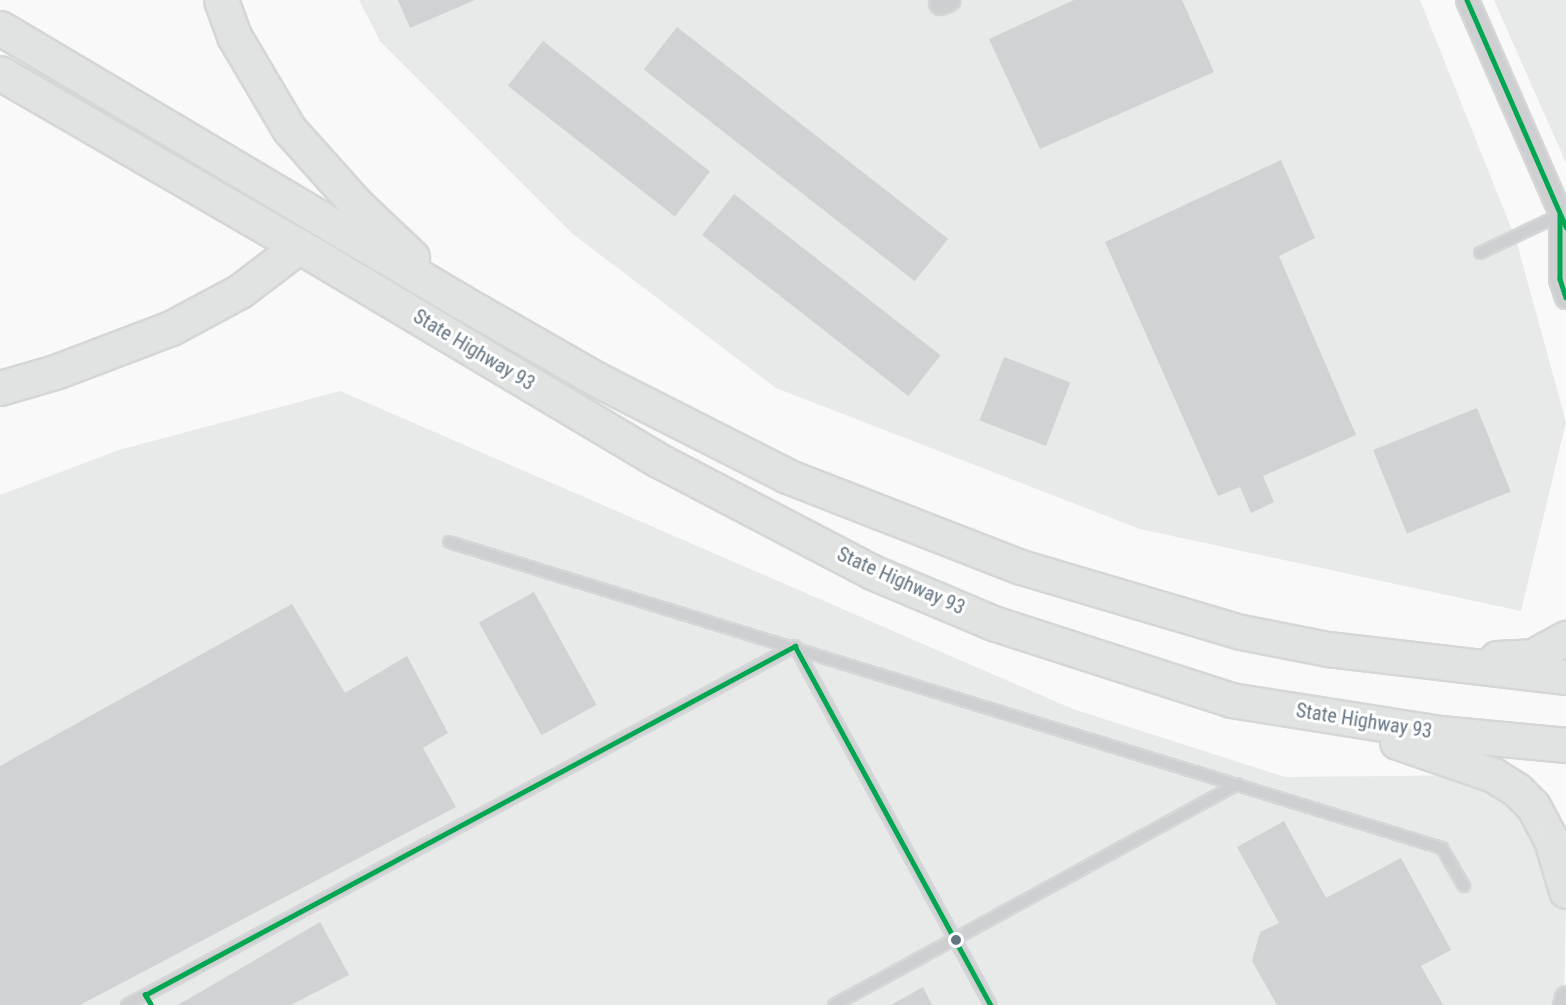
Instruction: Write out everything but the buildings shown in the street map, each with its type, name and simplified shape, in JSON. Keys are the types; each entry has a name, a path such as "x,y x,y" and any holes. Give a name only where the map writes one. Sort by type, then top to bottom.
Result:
{"main road":[{"path":"221,0 234,36 289,129 357,205 460,301"},
{"path":"1,28 460,301"},
{"name":"State Highway 93","path":"0,73 299,246 658,460 872,572 996,624 1231,700 1322,716 1566,745"},
{"path":"0,388 64,369 171,328 240,291 299,246"},
{"name":"State Highway 93","path":"460,301 680,424 787,476 1021,567 1151,609 1328,649 1429,663 1566,677"},
{"path":"1429,663 1533,656 1566,638"},
{"path":"1322,716 1493,775 1516,790 1533,806 1551,840 1566,891"}],"street":[{"path":"1467,0 1564,218 1560,279 1566,297"},
{"path":"1564,1005 1566,997"}],"lane":[{"path":"1479,253 1564,218"},
{"path":"449,542 795,646 1442,848 1464,886"},
{"path":"795,646 991,1005"},
{"path":"127,1005 148,1000 795,646"},
{"path":"834,1005 1238,784"}],"shaded area":[{"path":"359,0 1420,0 1516,240 1566,422 1521,611 1140,529 776,388 574,235 380,41"},
{"path":"1494,0 1566,0 1566,163"},
{"path":"340,391 1073,709 1285,777 1493,775 1517,790 1566,891 1564,1005 0,1005 0,495 119,450"}],"transit line":[{"path":"1467,0 1566,227"},
{"path":"1560,215 1560,279 1566,297"},
{"path":"151,1005 145,995 795,646 991,1005"}]}
